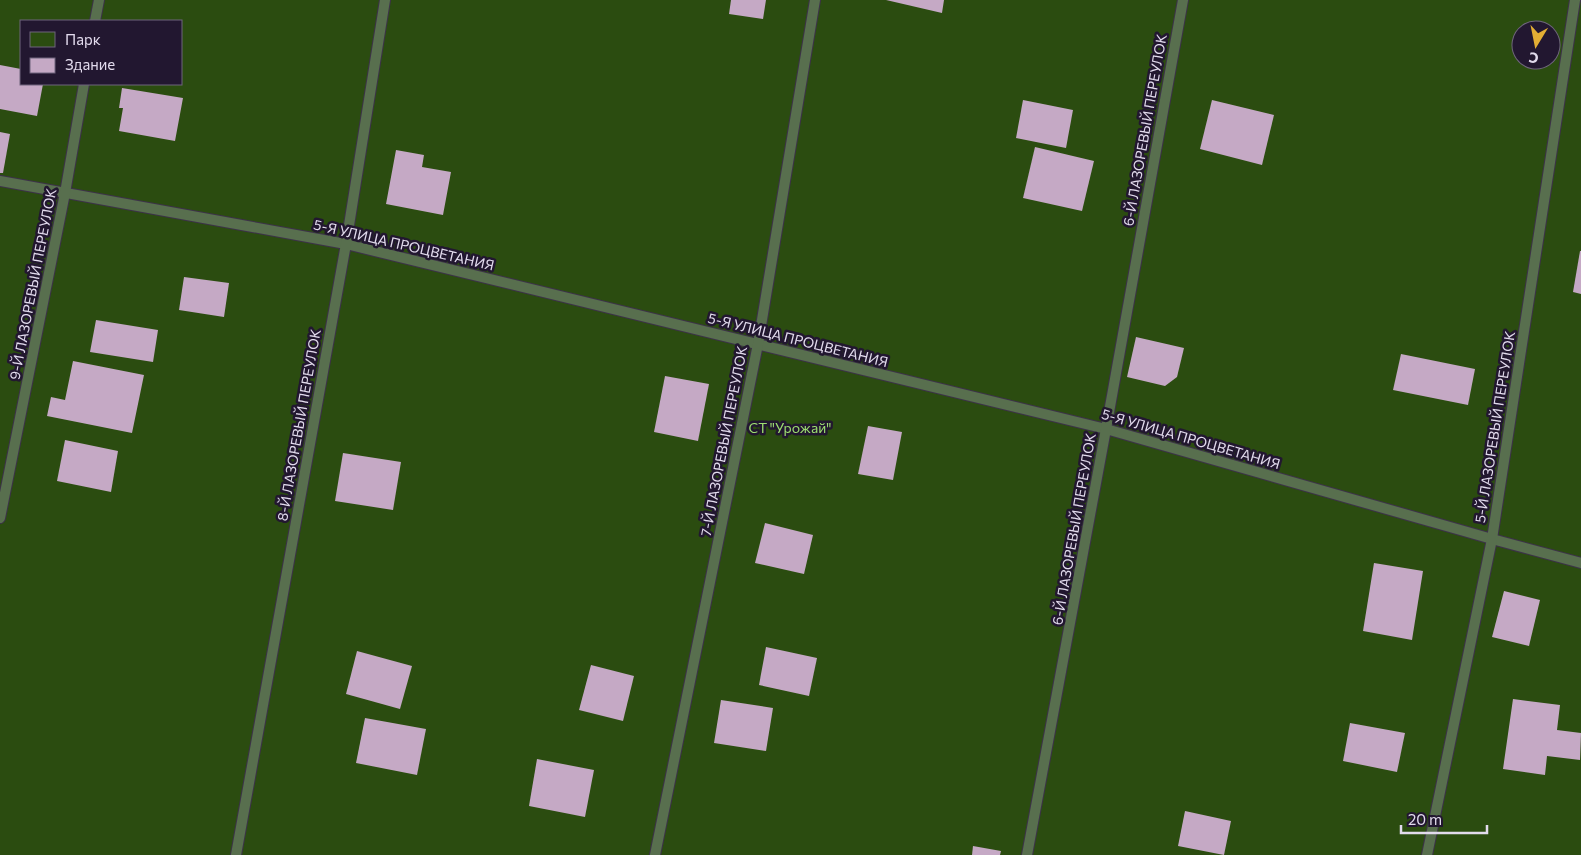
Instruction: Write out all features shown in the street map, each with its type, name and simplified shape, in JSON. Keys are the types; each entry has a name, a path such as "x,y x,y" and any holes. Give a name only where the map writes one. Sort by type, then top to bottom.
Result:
{"lane":[{"path":"95,20 99,0"},
{"name":"8-Й ЛАЗОРЕВЫЙ ПЕРЕУЛОК","path":"236,855 346,244 385,0"},
{"name":"7-Й ЛАЗОРЕВЫЙ ПЕРЕУЛОК","path":"655,855 758,344 816,0"},
{"name":"6-Й ЛАЗОРЕВЫЙ ПЕРЕУЛОК","path":"1027,855 1106,429 1182,0"},
{"name":"5-Й ЛАЗОРЕВЫЙ ПЕРЕУЛОК","path":"1427,855 1492,539 1575,0"},
{"name":"9-Й ЛАЗОРЕВЫЙ ПЕРЕУЛОК","path":"0,518 65,193 84,85"},
{"name":"5-Я УЛИЦА ПРОЦВЕТАНИЯ","path":"0,181 346,244 1106,429 1581,563"}],"green space":[{"name":"СТ \"Урожай\"","path":"0,0 1581,0 1581,855 0,855"}],"building":[{"path":"731,0 766,0 763,19 729,14"},
{"path":"886,0 944,0 942,13"},
{"path":"0,65 20,69 20,85 43,85 37,116 0,109"},
{"path":"122,88 183,98 175,141 119,131 123,108 119,108"},
{"path":"1023,100 1073,110 1066,148 1016,138"},
{"path":"1212,100 1274,115 1262,165 1200,149"},
{"path":"0,132 10,134 3,173 0,173"},
{"path":"1035,147 1094,161 1082,211 1023,198"},
{"path":"396,150 424,155 422,167 451,172 443,215 386,204"},
{"path":"1581,251 1581,294 1573,292"},
{"path":"184,277 229,283 224,317 179,310"},
{"path":"96,320 158,330 153,362 90,352"},
{"path":"1136,337 1184,348 1177,377 1165,386 1127,377"},
{"path":"1401,354 1475,369 1468,405 1393,390"},
{"path":"73,361 144,375 132,433 47,416 51,397 65,400"},
{"path":"665,376 709,384 698,441 654,432"},
{"path":"868,426 902,432 893,480 858,474"},
{"path":"65,440 118,451 111,492 57,481"},
{"path":"343,453 401,462 393,510 335,501"},
{"path":"765,523 813,535 804,574 755,563"},
{"path":"1374,563 1423,571 1412,640 1363,631"},
{"path":"1504,591 1540,600 1529,646 1492,637"},
{"path":"766,647 817,658 809,696 759,685"},
{"path":"357,651 412,666 400,709 346,694"},
{"path":"591,665 634,676 623,721 579,710"},
{"path":"1513,699 1560,705 1557,730 1581,733 1580,760 1547,756 1545,775 1503,769"},
{"path":"721,700 773,708 766,751 714,743"},
{"path":"365,718 426,729 417,775 356,763"},
{"path":"1350,723 1405,733 1397,772 1343,761"},
{"path":"537,759 594,770 585,817 529,806"},
{"path":"1185,811 1231,821 1224,855 1178,846"},
{"path":"973,846 1001,851 1000,855 972,855"}]}
